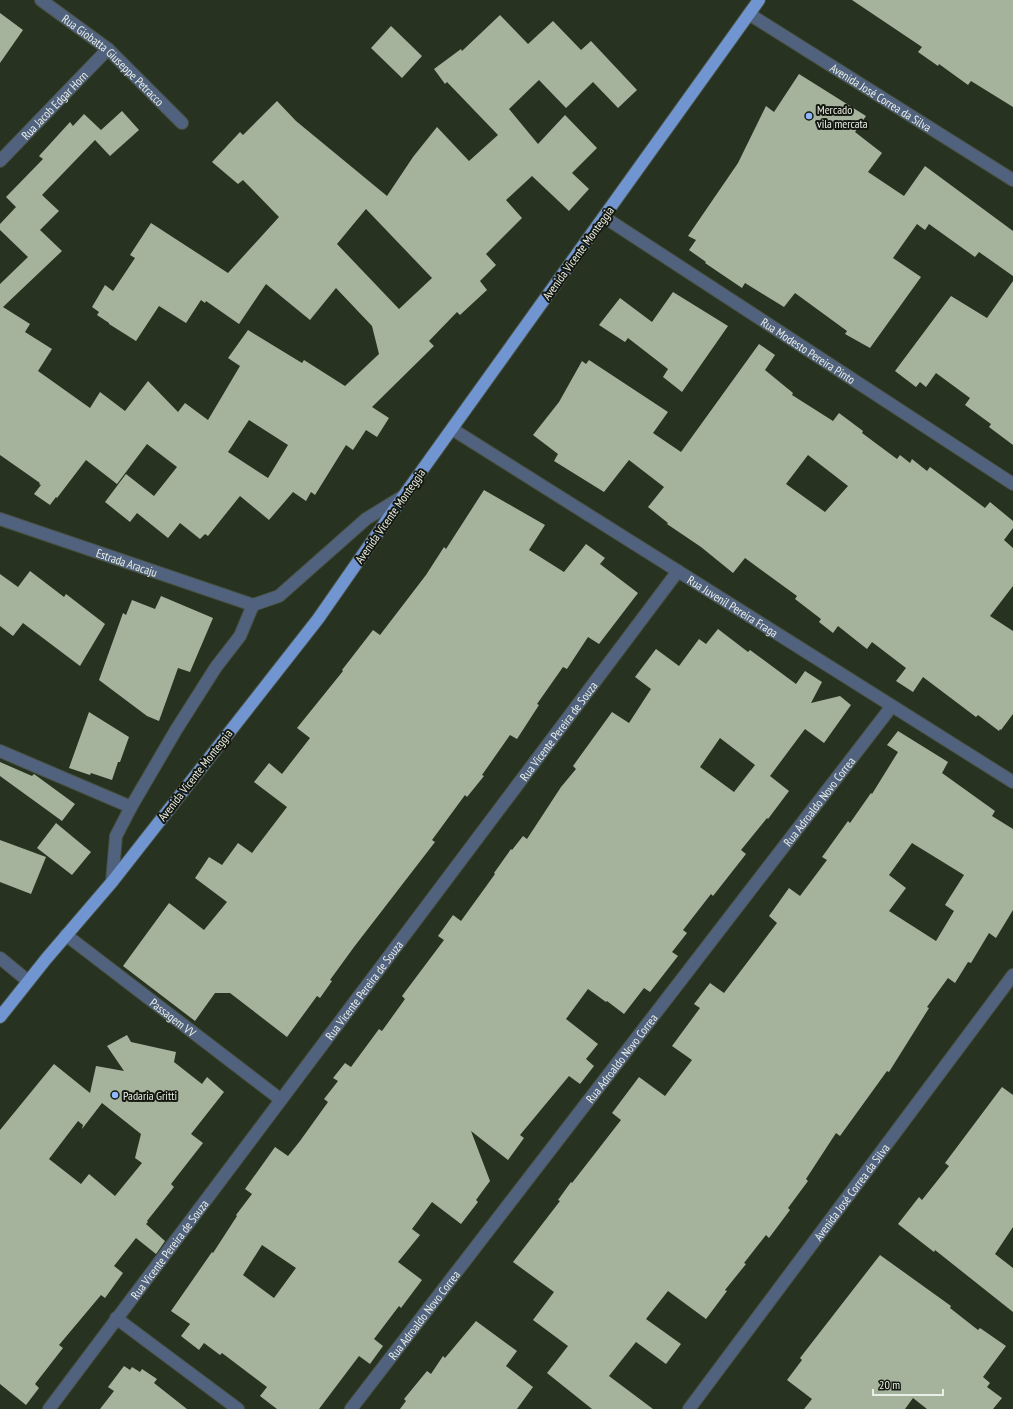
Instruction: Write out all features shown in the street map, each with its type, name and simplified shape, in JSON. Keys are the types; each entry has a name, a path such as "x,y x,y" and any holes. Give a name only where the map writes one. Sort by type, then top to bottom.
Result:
{"main road":[{"name":"Avenida Vicente Monteggia","path":"0,1016 66,935 112,882 318,619 405,494 604,218 758,0"}],"street":[{"name":"Rua Giobatta Giuseppe Petracco","path":"41,0 108,49 182,123"},
{"name":"Avenida José Correa da Silva","path":"749,14 1013,180"},
{"name":"Rua Jacob Edgar Horn","path":"0,161 108,49"},
{"name":"Rua Modesto Pereira Pinto","path":"604,218 1013,484"},
{"name":"Rua Juvenil Pereira Fraga","path":"452,429 1013,782"},
{"path":"112,882 116,836 131,807 216,667 240,636 253,605 279,596 366,519 405,494"},
{"name":"Estrada Aracaju","path":"0,519 253,605"},
{"name":"Rua Vicente Pereira de Souza","path":"48,1409 678,571"},
{"name":"Rua Adroaldo Novo Correa","path":"351,1409 892,706"},
{"path":"0,751 131,807"},
{"name":"Passagem VV","path":"66,935 280,1099"},
{"path":"0,958 28,981"},
{"name":"Avenida José Correa da Silva","path":"689,1409 1013,975"},
{"path":"116,1318 238,1409"}],"building":[{"path":"852,0 1013,0 1013,107 971,81 968,85 939,64 938,66 918,52 922,47"},
{"path":"0,13 23,30 0,63"},
{"path":"500,15 528,44 553,21 581,50 591,41 637,90 618,108 593,82 566,108 539,80 509,109 538,144 565,115 597,148 572,173 589,189 569,211 532,176 506,200 522,218 486,254 496,265 480,281 487,290 460,315 457,312 429,341 434,346 372,407 389,418 377,437 366,430 353,450 346,445 315,495 311,492 306,501 293,492 269,520 240,496 208,536 205,534 200,539 180,523 168,538 137,513 130,522 105,502 126,474 154,496 177,467 147,444 117,484 86,460 50,505 34,494 41,485 39,484 40,483 0,455 0,284 28,257 0,230 0,224 16,207 6,197 43,159 39,156 70,122 73,126 84,114 101,130 122,111 139,130 110,156 95,140 42,195 59,211 40,230 62,251 3,307 30,324 25,332 52,349 38,371 90,408 100,392 125,411 148,381 178,412 185,403 208,420 240,366 228,358 248,330 302,363 304,360 345,386 379,354 372,326 336,288 310,320 266,284 239,324 206,301 205,303 201,300 186,323 159,306 136,341 97,315 99,312 92,307 105,285 113,291 135,258 130,255 151,223 228,273 279,217 243,180 238,184 212,162 240,132 243,135 277,101 296,121 387,196 413,157 437,127 469,161 498,135 447,82 445,84 434,69 461,49 462,51","holes":["366,209 432,278 399,309 337,244","249,420 288,445 268,478 228,452"]},
{"path":"391,26 422,56 402,78 371,48"},
{"path":"799,74 866,116 855,132 882,153 868,172 904,196 925,166 1013,231 1013,276 979,252 975,257 929,224 925,230 917,224 893,258 921,277 870,348 845,334 847,331 795,293 784,307 745,283 742,288 705,263 706,262 689,250 696,240 688,236 738,163 766,106 774,112"},
{"path":"1013,281 1013,445 989,427 991,424 965,405 970,398 936,373 926,387 920,382 916,387 895,371 951,296 987,318"},
{"path":"673,292 728,326 682,392 663,377 668,369 628,338 625,342 599,325 620,298 652,322"},
{"path":"759,344 775,355 765,370 793,393 792,395 833,421 839,413 863,431 862,433 897,459 900,455 910,463 912,459 927,471 930,467 985,508 990,502 1013,521 1013,528 1004,540 1013,548 1013,586 990,616 1013,631 1013,714 1001,730 1000,729 999,731 978,715 976,717 923,677 913,692 896,681 906,668 872,642 867,649 838,626 833,633 819,622 821,619 795,599 797,596 745,558 733,573 701,547 667,524 668,523 648,507 664,487 629,460 604,492 554,461 558,454 533,435 559,402 582,361 586,364 589,360 668,412 653,433 681,452","holes":["808,455 848,486 825,512 786,484"]},
{"path":"484,490 545,525 529,550 564,572 586,544 605,558 600,564 638,593 599,644 588,637 567,669 563,667 537,704 539,705 517,739 510,735 482,775 484,776 467,797 465,795 432,840 435,842 354,947 330,980 332,981 320,998 317,996 287,1037 230,993 215,993 195,1021 123,966 169,903 204,930 227,902 195,878 209,857 222,865 238,843 252,853 287,807 254,782 269,763 282,774 310,738 297,728 343,671 342,670 373,630 380,635 426,575 444,547 446,549"},
{"path":"30,571 64,597 66,594 105,624 80,666 23,623 13,636 0,626 0,574 18,587"},
{"path":"161,596 213,618 190,672 178,668 159,721 147,716 99,680 123,613 126,615 132,600 155,609"},
{"path":"718,629 748,652 750,650 796,684 805,671 822,682 811,703 840,696 851,705 824,743 805,729 770,776 789,791 768,819 767,818 741,850 746,854 713,896 711,894 683,930 687,933 672,952 678,956 650,992 644,988 624,1014 588,989 566,1019 598,1044 586,1059 594,1066 580,1084 569,1076 520,1135 524,1138 508,1160 471,1131 490,1181 476,1200 478,1202 461,1224 432,1202 412,1229 420,1235 398,1262 422,1280 401,1308 399,1306 374,1339 383,1346 370,1364 359,1356 319,1409 277,1409 260,1396 267,1387 222,1353 220,1355 204,1343 199,1350 181,1336 190,1324 171,1311 212,1252 213,1253 237,1216 236,1215 252,1194 245,1189 275,1147 288,1156 300,1141 328,1102 324,1099 338,1081 333,1078 345,1063 351,1067 379,1029 382,1031 405,999 402,996 444,940 438,936 453,915 461,921 511,849 512,850 523,836 527,839 561,787 576,769 573,766 612,712 629,723 651,689 635,677 656,649 679,666 699,639 706,644","holes":["720,738 755,765 734,792 700,767","262,1245 296,1268 274,1298 243,1275"]},
{"path":"89,712 129,737 112,780 69,768"},
{"path":"898,731 948,762 942,773 995,811 992,816 1013,829 1013,910 996,938 989,933 971,963 968,962 955,983 948,978 927,1007 929,1008 889,1072 887,1071 840,1136 836,1133 806,1179 808,1181 788,1208 790,1210 769,1238 766,1235 744,1263 746,1264 725,1290 727,1291 706,1319 668,1291 646,1319 681,1344 666,1364 636,1342 609,1376 653,1409 592,1409 547,1373 568,1346 533,1320 554,1292 513,1262 560,1201 558,1200 571,1182 572,1183 621,1120 612,1113 639,1077 665,1096 692,1060 672,1046 700,1008 694,1004 710,983 724,993 777,923 769,916 789,888 800,896 827,860 822,857 848,821 850,823 871,793 872,794 898,752 887,745","holes":["912,843 964,875 945,905 954,911 936,941 889,911 906,888 889,875"]},
{"path":"0,762 32,776 34,774 75,804 62,821 0,776"},
{"path":"56,823 91,852 72,875 37,848"},
{"path":"0,840 46,857 31,894 0,882"},
{"path":"127,1035 131,1042 176,1052 174,1062 202,1084 207,1077 224,1092 191,1134 203,1143 171,1184 174,1187 147,1221 148,1222 146,1224 165,1241 156,1254 136,1238 114,1266 123,1273 105,1298 101,1295 59,1345 63,1348 35,1384 39,1388 26,1405 0,1384 0,1130 54,1064 90,1093 96,1066 124,1071 107,1046","holes":["102,1103 141,1134 135,1158 142,1163 115,1196 89,1174 81,1184 49,1159 78,1121 83,1125 82,1129"]},
{"path":"1002,1087 1013,1095 1013,1227 995,1254 1013,1268 1013,1312 935,1250 934,1252 898,1224 919,1197 922,1200 949,1166 945,1163"},
{"path":"880,1255 951,1306 950,1308 978,1330 980,1328 1006,1346 983,1377 990,1383 987,1387 1002,1398 993,1409 927,1409 913,1398 905,1409 804,1409 812,1399 787,1380 802,1360 800,1358"},
{"path":"476,1321 517,1351 506,1366 533,1387 517,1409 400,1409 406,1401 404,1399 427,1371 431,1374 443,1356 445,1358"},
{"path":"124,1366 130,1370 132,1367 140,1372 142,1369 157,1379 154,1383 187,1409 100,1409 114,1391 108,1387"}],"place":[{"name":"Mercado vila mercata","path":"809,116"},
{"name":"Padaria Gritti","path":"115,1095"}]}
